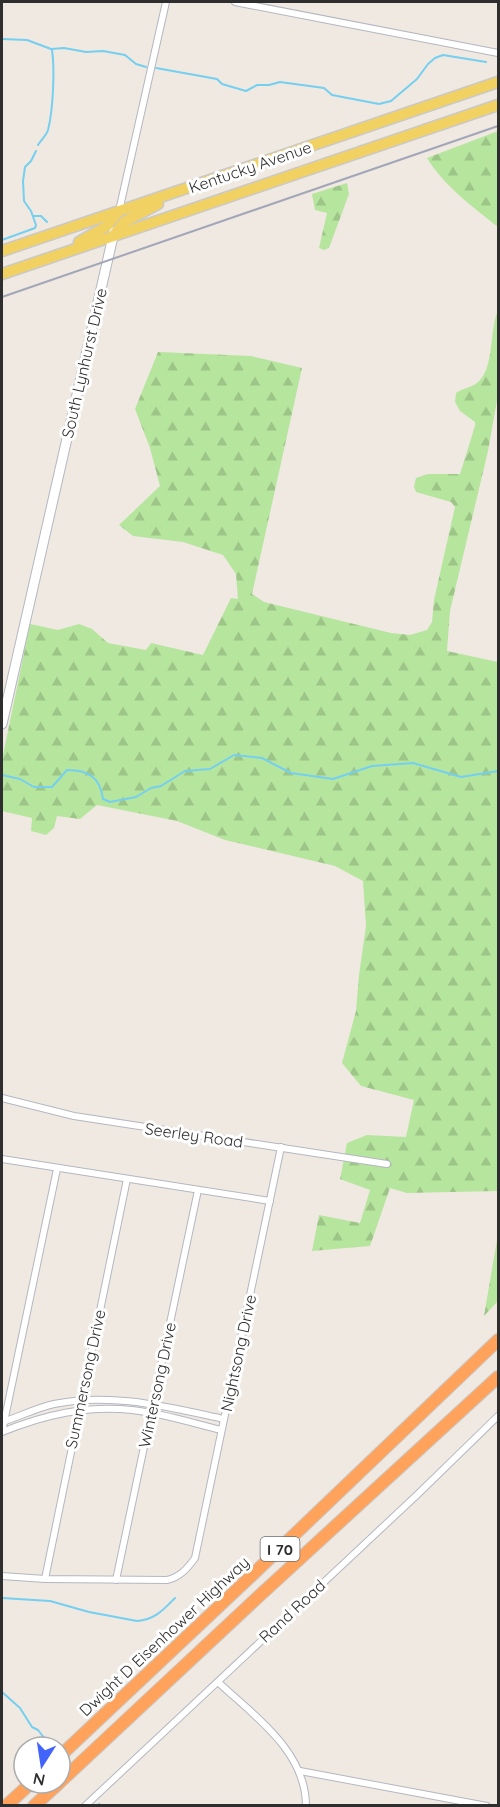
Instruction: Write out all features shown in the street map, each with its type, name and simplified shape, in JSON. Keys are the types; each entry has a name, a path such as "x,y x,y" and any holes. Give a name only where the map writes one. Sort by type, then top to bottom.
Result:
{"highway":[{"path":"436,1399 498,1332"},
{"name":"Dwight D Eisenhower Highway","path":"72,1745 498,1340"},
{"name":"I 70","path":"72,1770 498,1377"},
{"path":"6,1806 18,1795"},
{"name":"I 70","path":"34,1806 45,1795"}],"main road":[{"name":"Kentucky Avenue","path":"2,251 498,82"},
{"name":"Kentucky Avenue","path":"2,274 498,105"},
{"path":"113,236 124,222 161,202 167,195"},
{"name":"South Lynhurst Drive","path":"2,724 119,211"},
{"path":"70,251 81,240 107,226 119,211"}],"street":[{"name":"South Lynhurst Drive","path":"119,211 166,2"},
{"path":"235,2 498,53"},
{"name":"Seerley Road","path":"2,1098 74,1116 387,1164"},
{"name":"Nightsong Drive","path":"117,1580 175,1578 195,1558 281,1148"},
{"path":"2,1159 270,1201"},
{"path":"57,1169 2,1432 35,1420 79,1410 110,1408 151,1413 221,1430"},
{"name":"Summersong Drive","path":"45,1579 127,1179"},
{"name":"Wintersong Drive","path":"117,1580 198,1190"},
{"path":"3,1422 54,1405 101,1399 153,1404 224,1419"},
{"name":"Rand Road","path":"85,1806 498,1416"},
{"path":"2,1576 117,1580"},
{"path":"218,1682 282,1743 300,1771 306,1806"},
{"path":"300,1771 487,1806"}],"green space":[{"path":"498,131 498,227 450,187 427,158"},
{"path":"347,183 349,194 329,248 324,250 319,248 327,213 315,210 312,194"},
{"path":"498,311 498,395 488,451 450,611 447,651 498,662 498,1191 407,1193 390,1188 370,1246 312,1251 319,1215 360,1223 370,1190 340,1179 347,1143 367,1135 406,1137 414,1100 361,1086 342,1063 356,1011 366,926 363,881 335,866 225,840 177,821 97,805 80,819 57,816 54,828 46,835 31,831 32,818 2,811 2,760 30,624 58,630 79,624 92,629 108,643 146,650 151,643 203,655 231,598 238,599 236,574 223,555 183,542 133,536 119,525 160,486 150,448 135,409 158,352 251,356 302,368 252,594 264,602 391,633 410,635 427,630 432,622 434,600 455,507 451,502 416,492 414,487 416,478 428,474 460,474 475,422 460,411 455,402 456,393 475,384 483,377 487,368"},
{"path":"498,1234 498,1301 484,1316"}],"waterway":[{"path":"2,39 27,40 51,49 103,51 125,55 136,64 146,67"},
{"path":"38,145 47,132 50,122 53,79 52,50"},
{"path":"156,68 217,79 222,84 246,91 257,85 280,82 324,88 332,95 379,104 391,101 417,79 435,58 443,55 486,62"},
{"path":"2,240 35,228 31,211 24,201 23,181 25,167 36,151"},
{"path":"33,216 41,216 47,222"},
{"path":"2,775 20,779 34,787 52,787 67,770 81,771 96,780 103,799 110,802 136,797 151,788 161,786 185,771 210,769 234,755 262,758 291,773 333,779 372,766 413,763 461,777 498,771"},
{"path":"2,1598 50,1601 89,1612 137,1621 154,1616 175,1598"},
{"path":"2,1692 20,1708 32,1727 42,1735"}],"railway":[{"path":"2,297 498,126"}]}
